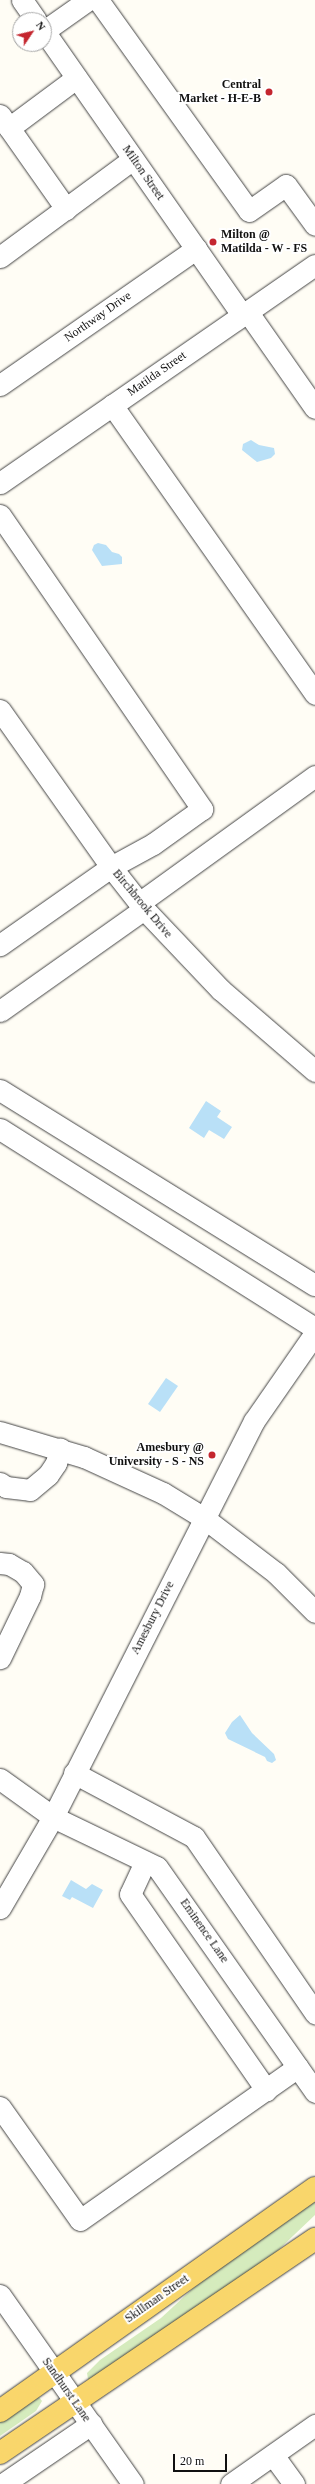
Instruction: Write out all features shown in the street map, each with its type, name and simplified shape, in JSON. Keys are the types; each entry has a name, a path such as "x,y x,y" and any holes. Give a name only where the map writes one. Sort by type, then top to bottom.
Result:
{"main road":[{"name":"Skillman Street","path":"0,2411 315,2188"},
{"path":"0,2453 76,2403 315,2239"}],"street":[{"path":"22,0 30,12"},
{"path":"52,25 88,0"},
{"path":"98,0 248,211 286,185 315,225"},
{"name":"Milton Street","path":"52,43 196,249 315,408"},
{"path":"66,209 4,122 76,78"},
{"path":"0,257 133,159"},
{"name":"Northway Drive","path":"0,385 196,249"},
{"name":"Matilda Street","path":"0,482 315,264"},
{"path":"112,405 315,694"},
{"path":"0,515 202,809 153,844 111,867 0,945"},
{"name":"Birchbrook Drive","path":"0,710 111,867 142,906 221,990 315,1071"},
{"path":"0,1011 315,776"},
{"path":"0,1090 315,1285"},
{"path":"0,1128 315,1328"},
{"name":"Amesbury Drive","path":"0,1908 53,1817 254,1421 315,1333"},
{"path":"0,1432 60,1449 117,1470 163,1493 204,1518 276,1573 315,1612"},
{"path":"0,1483 6,1487 30,1490 48,1475 56,1463 60,1449"},
{"path":"0,1562 9,1564 23,1572 33,1584 30,1596 0,1658"},
{"path":"74,1773 194,1837 315,2013"},
{"name":"Eminence Lane","path":"1,1783 53,1817 157,1867 315,2092"},
{"path":"145,1862 130,1894 266,2090"},
{"path":"0,2107 80,2220 298,2067"},
{"name":"Sandhurst Lane","path":"0,2295 133,2484"},
{"path":"3,2484 91,2424"},
{"path":"231,2484 315,2425"},
{"path":"274,2454 294,2484"}],"green space":[{"path":"315,2199 315,2215 273,2255 91,2380 88,2379 87,2373 100,2360 161,2318 200,2282"},
{"path":"39,2397 42,2401 36,2411 0,2436 0,2421"}],"water":[{"path":"251,440 259,445 274,448 275,454 271,458 257,462 242,450 243,444"},
{"path":"98,543 106,545 112,552 119,554 122,557 122,564 102,566 92,550 94,545"},
{"path":"206,1101 221,1111 217,1117 232,1127 224,1139 209,1130 204,1138 189,1128"},
{"path":"166,1378 178,1386 160,1412 148,1404"},
{"path":"240,1715 252,1733 274,1754 276,1760 272,1763 267,1761 265,1757 228,1739 225,1733 232,1722"},
{"path":"71,1880 86,1889 92,1884 103,1890 93,1908 72,1897 70,1900 62,1896"}],"place":[{"name":"Central Market - H-E-B","path":"269,92"},
{"name":"Milton @ Matilda - W - FS","path":"213,242"},
{"name":"Amesbury @ University - S - NS","path":"212,1455"}]}
